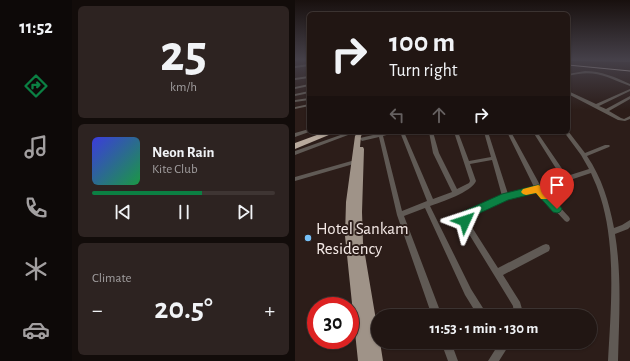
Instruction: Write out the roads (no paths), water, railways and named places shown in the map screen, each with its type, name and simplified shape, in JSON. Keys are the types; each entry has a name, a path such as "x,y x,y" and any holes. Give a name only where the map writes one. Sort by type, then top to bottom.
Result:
{"highway":[{"path":"295,141 314,134"},
{"path":"295,146 327,134"}],"main road":[{"path":"362,134 358,136 350,202 350,236 365,361"},
{"path":"362,134 357,212 359,243 376,361"}],"street":[{"path":"608,76 630,85"},
{"path":"295,79 307,77"},
{"path":"295,83 307,80"},
{"path":"295,88 307,86"},
{"path":"596,106 630,90"},
{"path":"295,95 307,92"},
{"path":"570,93 623,120 630,117"},
{"path":"606,111 630,97"},
{"path":"295,102 307,99"},
{"path":"295,108 307,105"},
{"path":"295,135 307,131"},
{"path":"295,153 348,134"},
{"path":"362,134 381,136 387,134"},
{"path":"403,134 429,203 468,292 479,309"},
{"path":"432,134 436,152 455,193"},
{"path":"400,215 455,193 472,184 473,181 457,134"},
{"path":"487,134 506,197"},
{"path":"510,134 538,188 567,219"},
{"path":"536,134 566,179"},
{"path":"566,134 592,170 602,192 612,232 615,314 613,361"},
{"path":"381,136 400,215 434,309"},
{"path":"583,156 607,146"},
{"path":"467,164 494,158"},
{"path":"295,179 355,162"},
{"path":"518,309 517,305 464,218 466,215 475,210 506,197 592,170"},
{"path":"612,232 625,227 630,223"},
{"path":"497,273 546,248"},
{"path":"449,349 453,361"},
{"path":"493,361 501,349"}],"place":[{"name":"Hotel Sankam Residency","path":"308,238"}]}
